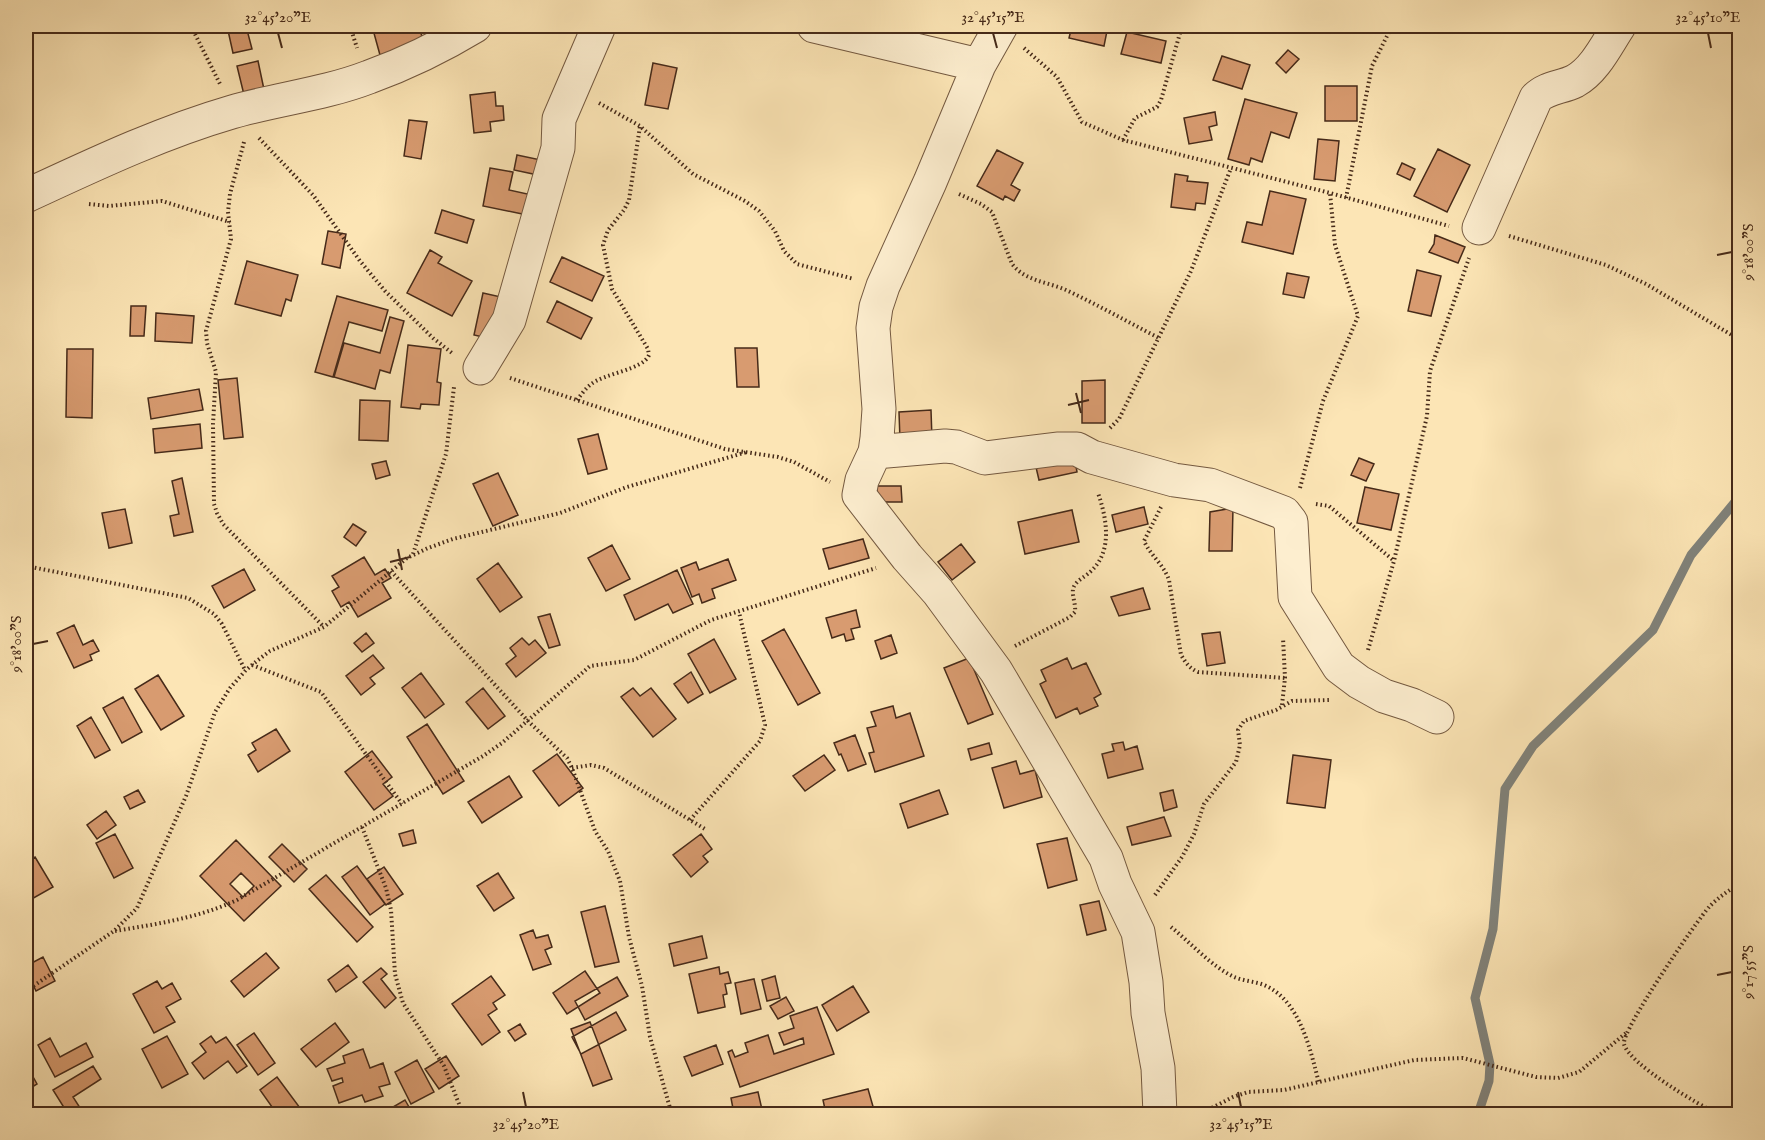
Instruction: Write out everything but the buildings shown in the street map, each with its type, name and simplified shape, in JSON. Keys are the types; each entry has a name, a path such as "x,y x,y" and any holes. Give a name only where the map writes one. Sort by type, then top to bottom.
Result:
{"street":[{"path":"26,196 155,138 239,125 296,98 368,78 414,58 475,26"},
{"path":"468,374 508,320 558,148 560,119 598,26"},
{"path":"814,26 979,65"},
{"path":"1479,228 1536,98 1548,89 1576,81 1587,72 1619,26"},
{"path":"1000,27 979,65 876,307 873,328 879,409 875,453 862,480 859,495 907,557 938,592 988,660 1137,909 1148,1013 1158,1068 1160,1114"},
{"path":"875,453 945,446 956,447 985,458 1057,449 1078,452 1174,480 1210,485 1268,505 1288,516 1291,522 1294,597 1339,667 1349,692 1384,696 1412,705 1437,717"}],"path":[{"path":"191,26 239,125 230,194 230,246 206,331 207,344 216,372 213,424 214,504 223,524 324,627"},
{"path":"1123,140 1135,118 1157,106 1161,100 1182,26"},
{"path":"1346,198 1372,66 1392,26"},
{"path":"1000,27 1057,77 1082,122 1123,140 1330,193 1450,227 1479,228 1606,265 1646,284 1740,340"},
{"path":"571,88 640,126 693,174 745,201 759,211 775,231 784,251 797,264 883,286"},
{"path":"577,400 590,385 607,376 644,363 649,355 648,349 612,289 603,245 608,230 629,200 640,126"},
{"path":"988,660 1073,615 1076,609 1073,590 1076,584 1092,571 1102,556 1106,544 1103,506 1078,452 1115,424 1191,271 1231,168"},
{"path":"930,182 988,208 995,218 1012,264 1023,274 1065,290 1159,338"},
{"path":"1297,499 1323,401 1358,316 1333,235 1330,193"},
{"path":"87,204 109,206 162,201 230,222"},
{"path":"1319,1083 1309,1044 1298,1020 1282,998 1263,985 1233,976 1210,961 1173,929 1137,909 1182,857 1194,834 1204,804 1236,762 1240,745 1238,730 1244,721 1292,701 1329,700 1349,692 1394,561 1427,416 1430,371 1479,228"},
{"path":"413,555 446,454 468,374"},
{"path":"26,991 114,931 137,908 186,796 214,712 230,688 246,670 270,651 324,627 413,555 453,539 560,513 627,487 747,452"},
{"path":"1174,480 1144,541 1154,558 1167,573 1181,655 1191,669 1198,672 1285,678"},
{"path":"1310,506 1323,503 1329,506 1394,561"},
{"path":"26,555 28,566 188,598 214,614 222,624 246,670"},
{"path":"114,931 182,920 221,908 237,900 483,756 528,721 590,666 634,660 700,625 907,557"},
{"path":"392,571 528,721 567,758 595,831 608,851 620,881 629,937 642,986 650,1036 670,1108"},
{"path":"1282,706 1285,678 1282,616 1294,597"},
{"path":"690,820 760,741 765,724 739,612"},
{"path":"252,665 321,692 402,804"},
{"path":"572,768 591,765 604,768 705,828"},
{"path":"362,827 386,888 391,910 394,974 403,1003 444,1066 463,1114"},
{"path":"1200,1114 1248,1092 1284,1090 1414,1060 1463,1058 1536,1077 1558,1078 1579,1072 1626,1033 1696,922 1712,904 1740,884"},
{"path":"1626,1033 1625,1047 1631,1055 1685,1097 1718,1114"},
{"path":"643,1114 654,1109 670,1108 680,1114"}],"waterway":[{"path":"1478,1114 1489,1081 1490,1064 1475,998 1493,929 1505,789 1533,746 1653,630 1691,555 1740,496"}]}
